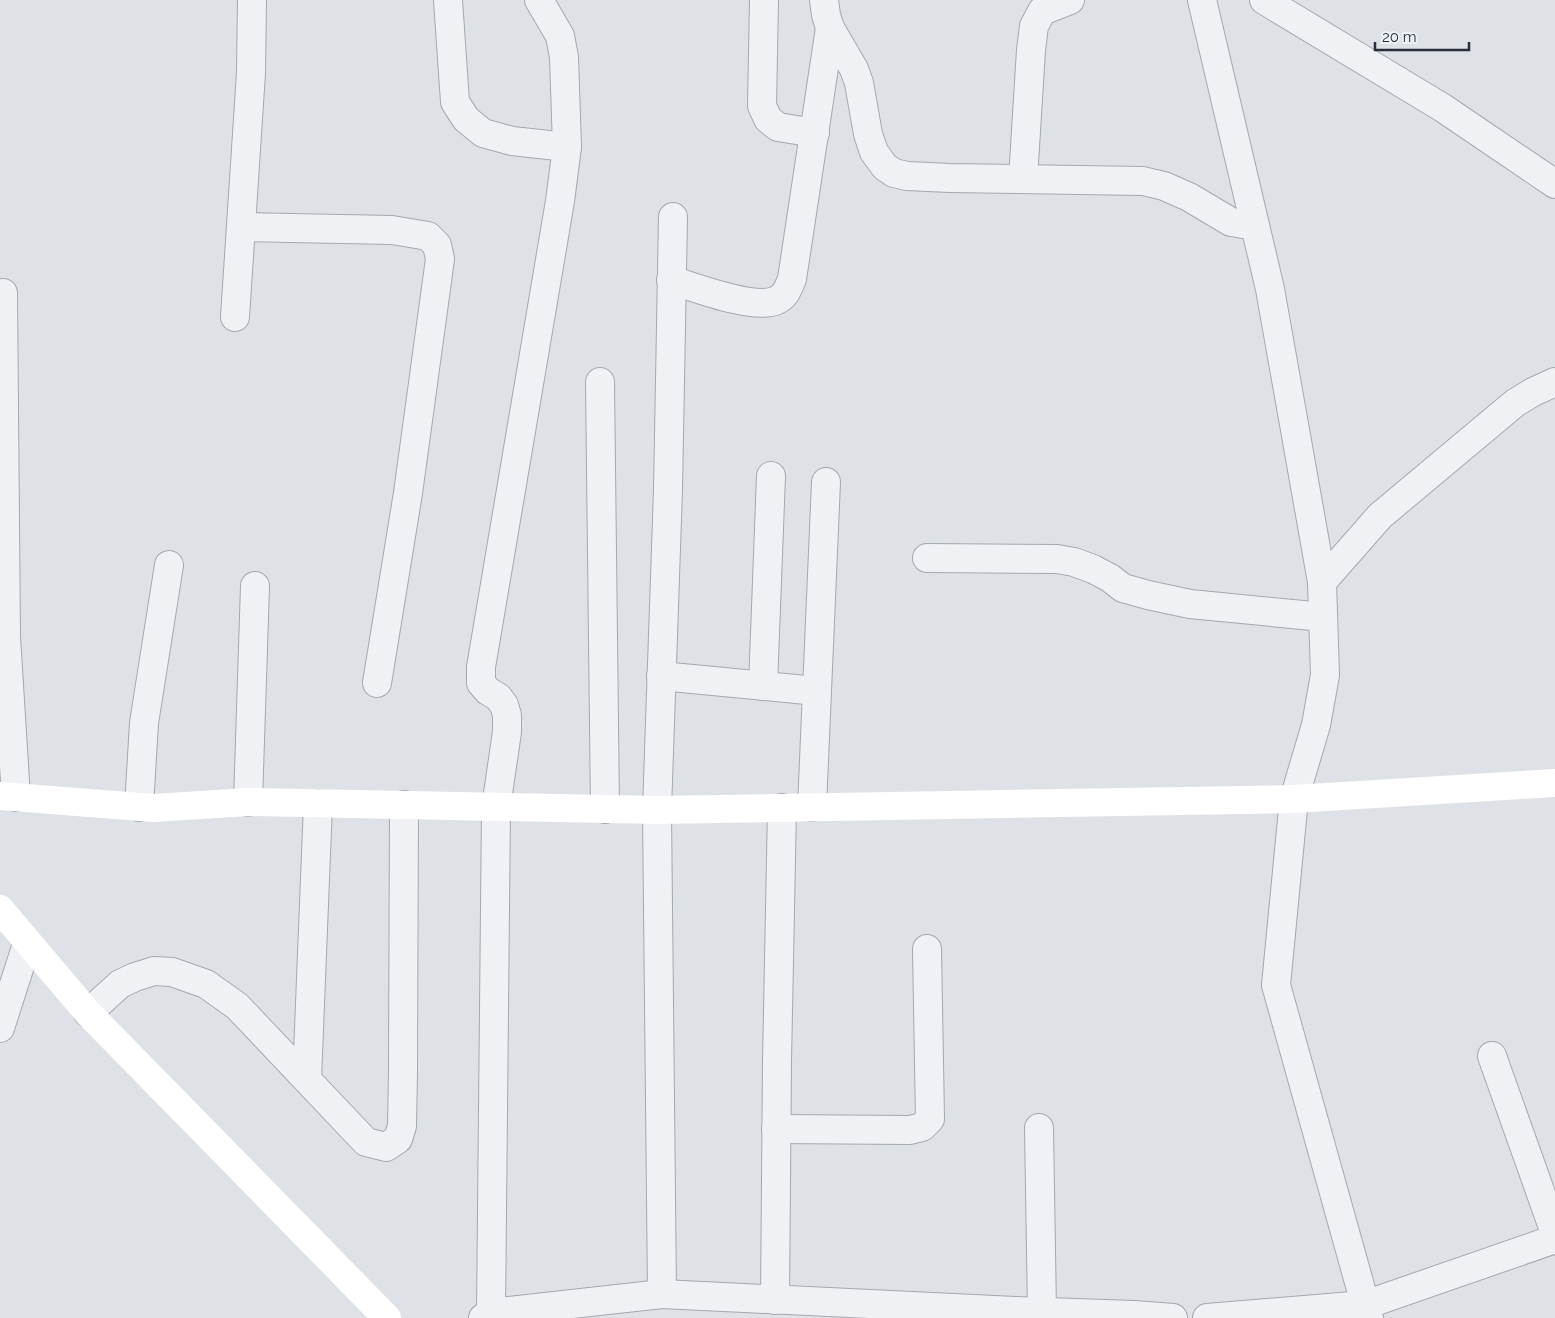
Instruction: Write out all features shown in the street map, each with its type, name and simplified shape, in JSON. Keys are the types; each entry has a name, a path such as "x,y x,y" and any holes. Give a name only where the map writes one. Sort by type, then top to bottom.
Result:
{"street":[{"path":"235,318 251,73 252,0"},
{"path":"448,0 456,102 466,119 484,133 512,141 567,147"},
{"path":"539,0 560,36 564,57 567,147 560,201 482,666 482,683 488,691 498,697 504,705 507,715 507,732 496,807 487,1315 662,1294 775,1300 919,1312 1015,1315 1042,1312 1173,1318"},
{"path":"764,0 762,106 768,120 778,127 815,133"},
{"path":"824,0 830,28 854,69 859,83 868,134 874,152 885,167 894,173 907,176 1143,181 1164,186 1189,197 1231,222 1255,226"},
{"path":"1023,179 1030,60 1034,26 1042,11 1070,0"},
{"path":"1202,0 1270,289 1322,582 1325,675 1316,725 1294,798 1276,985 1367,1311"},
{"path":"1264,0 1443,108 1555,184"},
{"path":"671,280 719,295 761,304 776,301 786,294 792,279 830,28"},
{"path":"662,1294 657,810 668,490 673,217"},
{"path":"241,227 392,230 428,236 437,245 440,259 408,494 377,683"},
{"path":"3,293 8,796 153,808 248,802 657,810 1294,798 1555,783"},
{"path":"600,382 605,809"},
{"path":"1322,582 1380,516 1515,403 1555,382"},
{"path":"763,686 771,476"},
{"path":"812,807 826,482"},
{"path":"927,558 1057,559 1074,562 1093,569 1123,588 1148,595 1190,604 1323,617"},
{"path":"139,807 144,723 169,565"},
{"path":"248,802 255,586"},
{"path":"661,676 817,691"},
{"path":"307,1079 318,804"},
{"path":"88,1013 120,984 154,971 172,972 206,984 237,1006 366,1142 386,1147 398,1139 402,1126 404,806"},
{"path":"775,1300 782,808"},
{"path":"0,909 88,1013 387,1318"},
{"path":"0,1028 28,944"},
{"path":"776,1129 910,1130 922,1127 930,1119 927,949"},
{"path":"1492,1056 1555,1233"},
{"path":"1039,1128 1042,1312"},
{"path":"1207,1318 1367,1311 1555,1239"}]}
